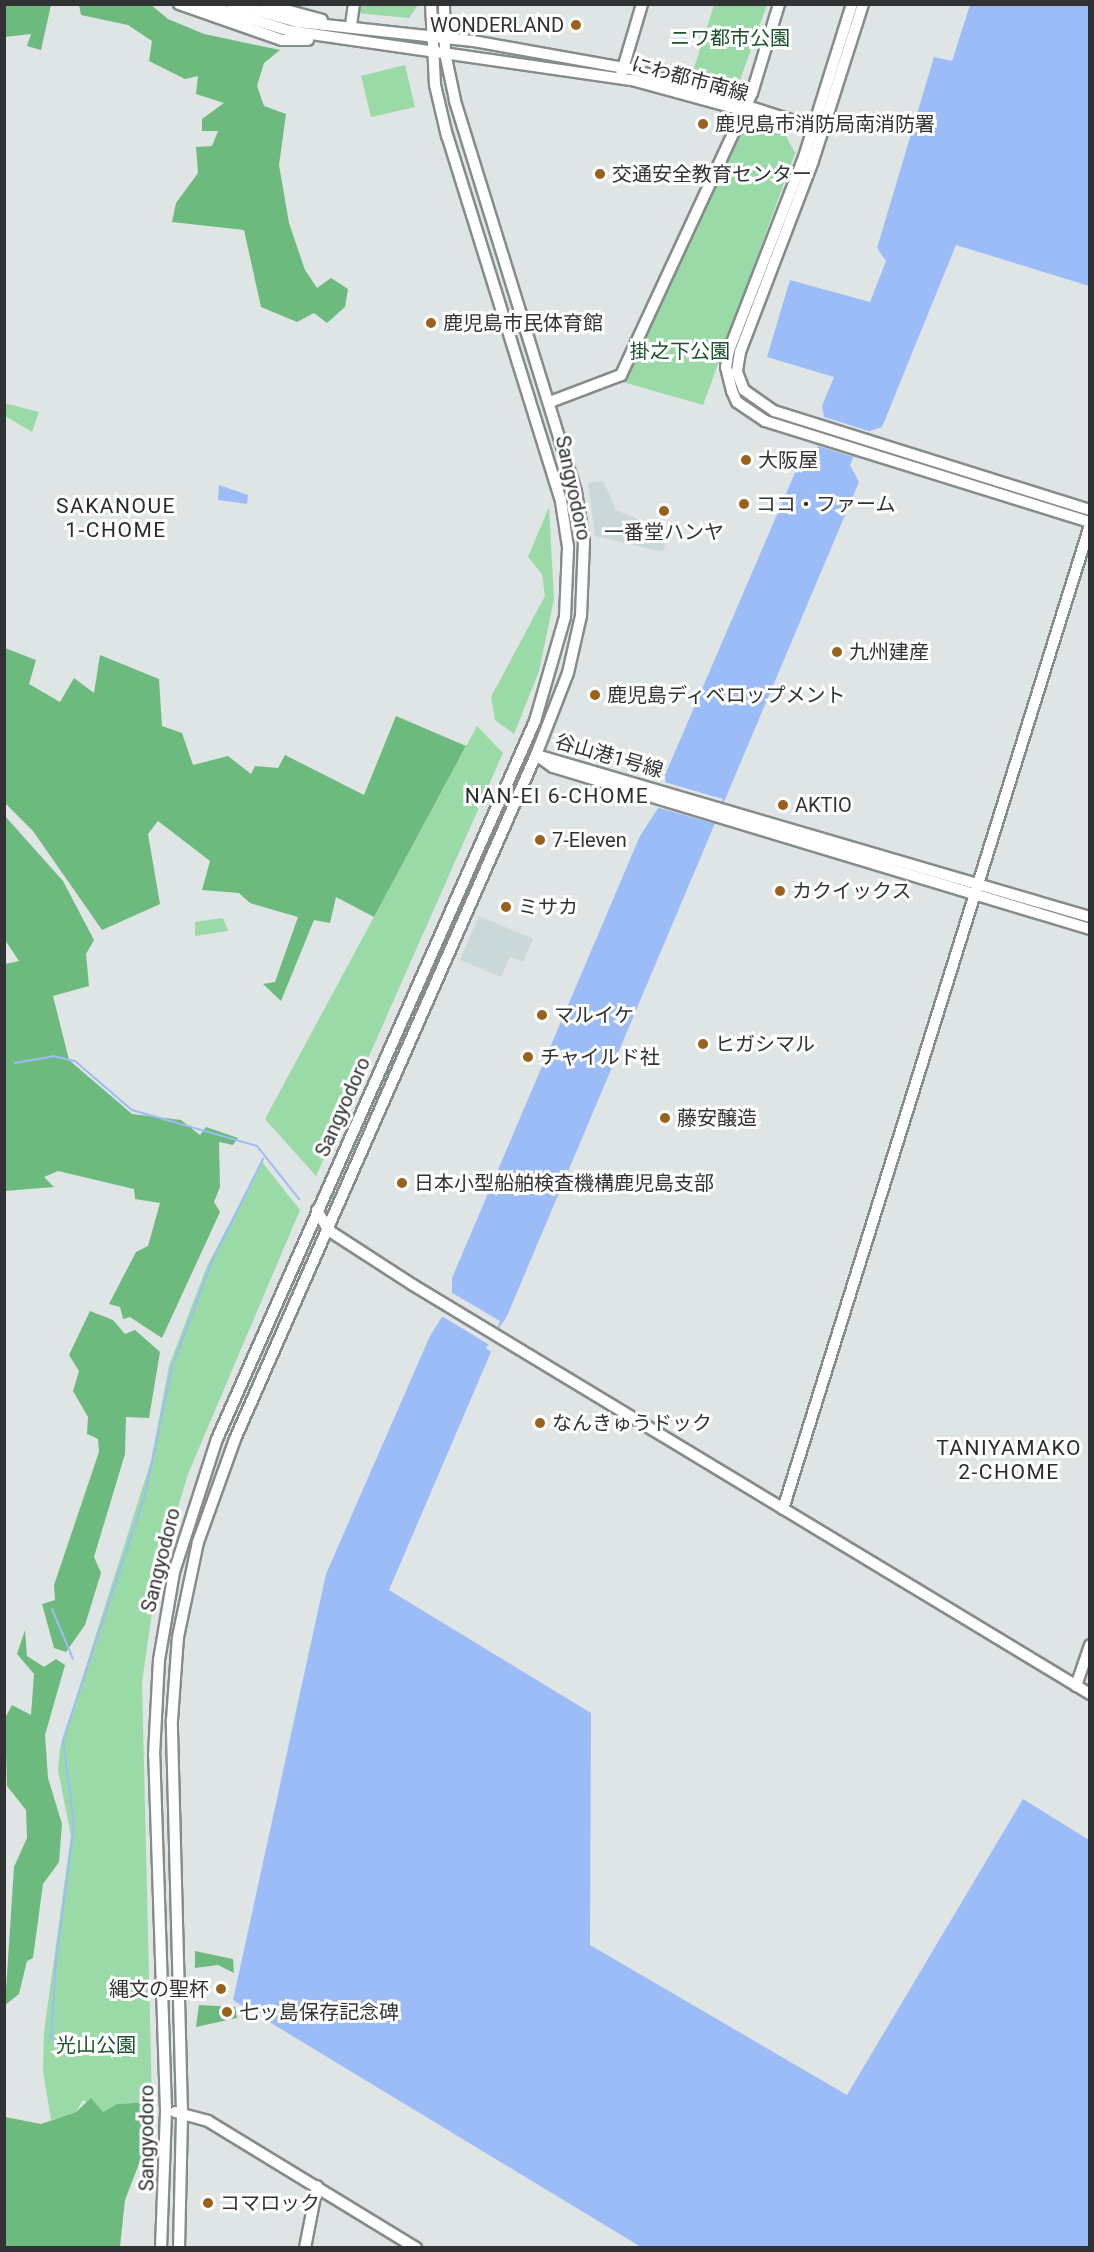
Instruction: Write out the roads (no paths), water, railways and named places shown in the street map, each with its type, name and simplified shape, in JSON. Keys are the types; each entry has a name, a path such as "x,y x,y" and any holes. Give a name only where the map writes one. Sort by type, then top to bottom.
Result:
{"main road":[{"path":"179,4 282,40 339,39"},
{"path":"202,4 339,39"},
{"path":"232,4 298,22 333,24"},
{"path":"264,4 333,24"},
{"path":"351,25 354,4"},
{"name":"Sangyodoro","path":"160,2247 166,2110 154,1755 167,1610 198,1489 317,1210 535,721 553,672 567,594 568,548 555,477 447,136 431,51 431,4"},
{"name":"Sangyodoro","path":"178,2247 182,2113 172,1745 178,1637 218,1481 536,755 574,653 584,582 576,492 458,111 445,53 444,4"},
{"path":"622,73 642,4"},
{"path":"550,402 621,375 745,107 779,4"},
{"path":"816,129 852,4"},
{"path":"863,4 726,367 737,402 749,411 1089,510"},
{"name":"にわ都市南線","path":"333,24 444,37 622,73 816,129"},
{"name":"にわ都市南線","path":"339,39 622,73"},
{"path":"783,1509 1089,523 871,447"},
{"name":"谷山港1号線","path":"536,755 718,812 977,888 1089,918"},
{"name":"谷山港1号線","path":"977,888 1089,929"},
{"path":"317,1210 328,1230 442,1303 1089,1694"},
{"path":"1076,1686 1089,1645"},
{"path":"166,2110 208,2121 416,2247"},
{"path":"304,2247 316,2187"}],"water":[{"path":"970,5 1089,5 1089,286 956,245 882,427 864,433 850,465 859,482 507,1316 486,1348 491,1352 389,1590 591,1713 590,1945 847,2095 1023,1799 1089,1840 1089,2247 641,2247 233,2000 326,1574 430,1336 452,1301 452,1278 640,836 666,796 665,775 797,468 814,455 826,427 822,406 834,377 767,357 790,280 870,302 886,261 877,248 934,57 952,61"},
{"path":"219,485 248,495 247,504 218,500"}],"waterway":[{"path":"15,1063 53,1056 75,1061 132,1110 257,1146 299,1199"},
{"path":"57,2043 51,2038 56,1961 74,1824 63,1740 145,1495 172,1367 212,1261 263,1159"},
{"path":"52,1609 73,1659"}],"place":[{"name":"WONDERLAND","path":"576,25"},
{"name":"鹿児島市消防局南消防署","path":"703,124"},
{"name":"交通安全教育センター","path":"600,174"},
{"name":"鹿児島市民体育館","path":"431,323"},
{"name":"大阪屋","path":"746,460"},
{"name":"ココ・ファーム","path":"744,504"},
{"name":"一番堂ハンヤ","path":"664,511"},
{"name":"九州建産","path":"837,652"},
{"name":"鹿児島ディベロップメント","path":"595,695"},
{"name":"AKTIO","path":"783,805"},
{"name":"7-Eleven","path":"540,840"},
{"name":"カクイックス","path":"780,891"},
{"name":"ミサカ","path":"506,907"},
{"name":"マルイケ","path":"542,1015"},
{"name":"ヒガシマル","path":"703,1044"},
{"name":"チャイルド社","path":"528,1057"},
{"name":"藤安醸造","path":"665,1118"},
{"name":"日本小型船舶検査機構鹿児島支部","path":"402,1183"},
{"name":"なんきゅうドック","path":"540,1423"},
{"name":"縄文の聖杯","path":"221,1989"},
{"name":"七ッ島保存記念碑","path":"227,2012"},
{"name":"コマロック","path":"208,2203"}],"district":[{"name":"SAKANOUE 1-CHOME","path":"116,518"},
{"name":"NAN-EI 6-CHOME","path":"557,796"},
{"name":"TANIYAMAKO 2-CHOME","path":"1009,1460"}],"park label":[{"name":"ニワ都市公園","path":"730,38"},
{"name":"掛之下公園","path":"680,351"},
{"name":"光山公園","path":"96,2045"}]}
